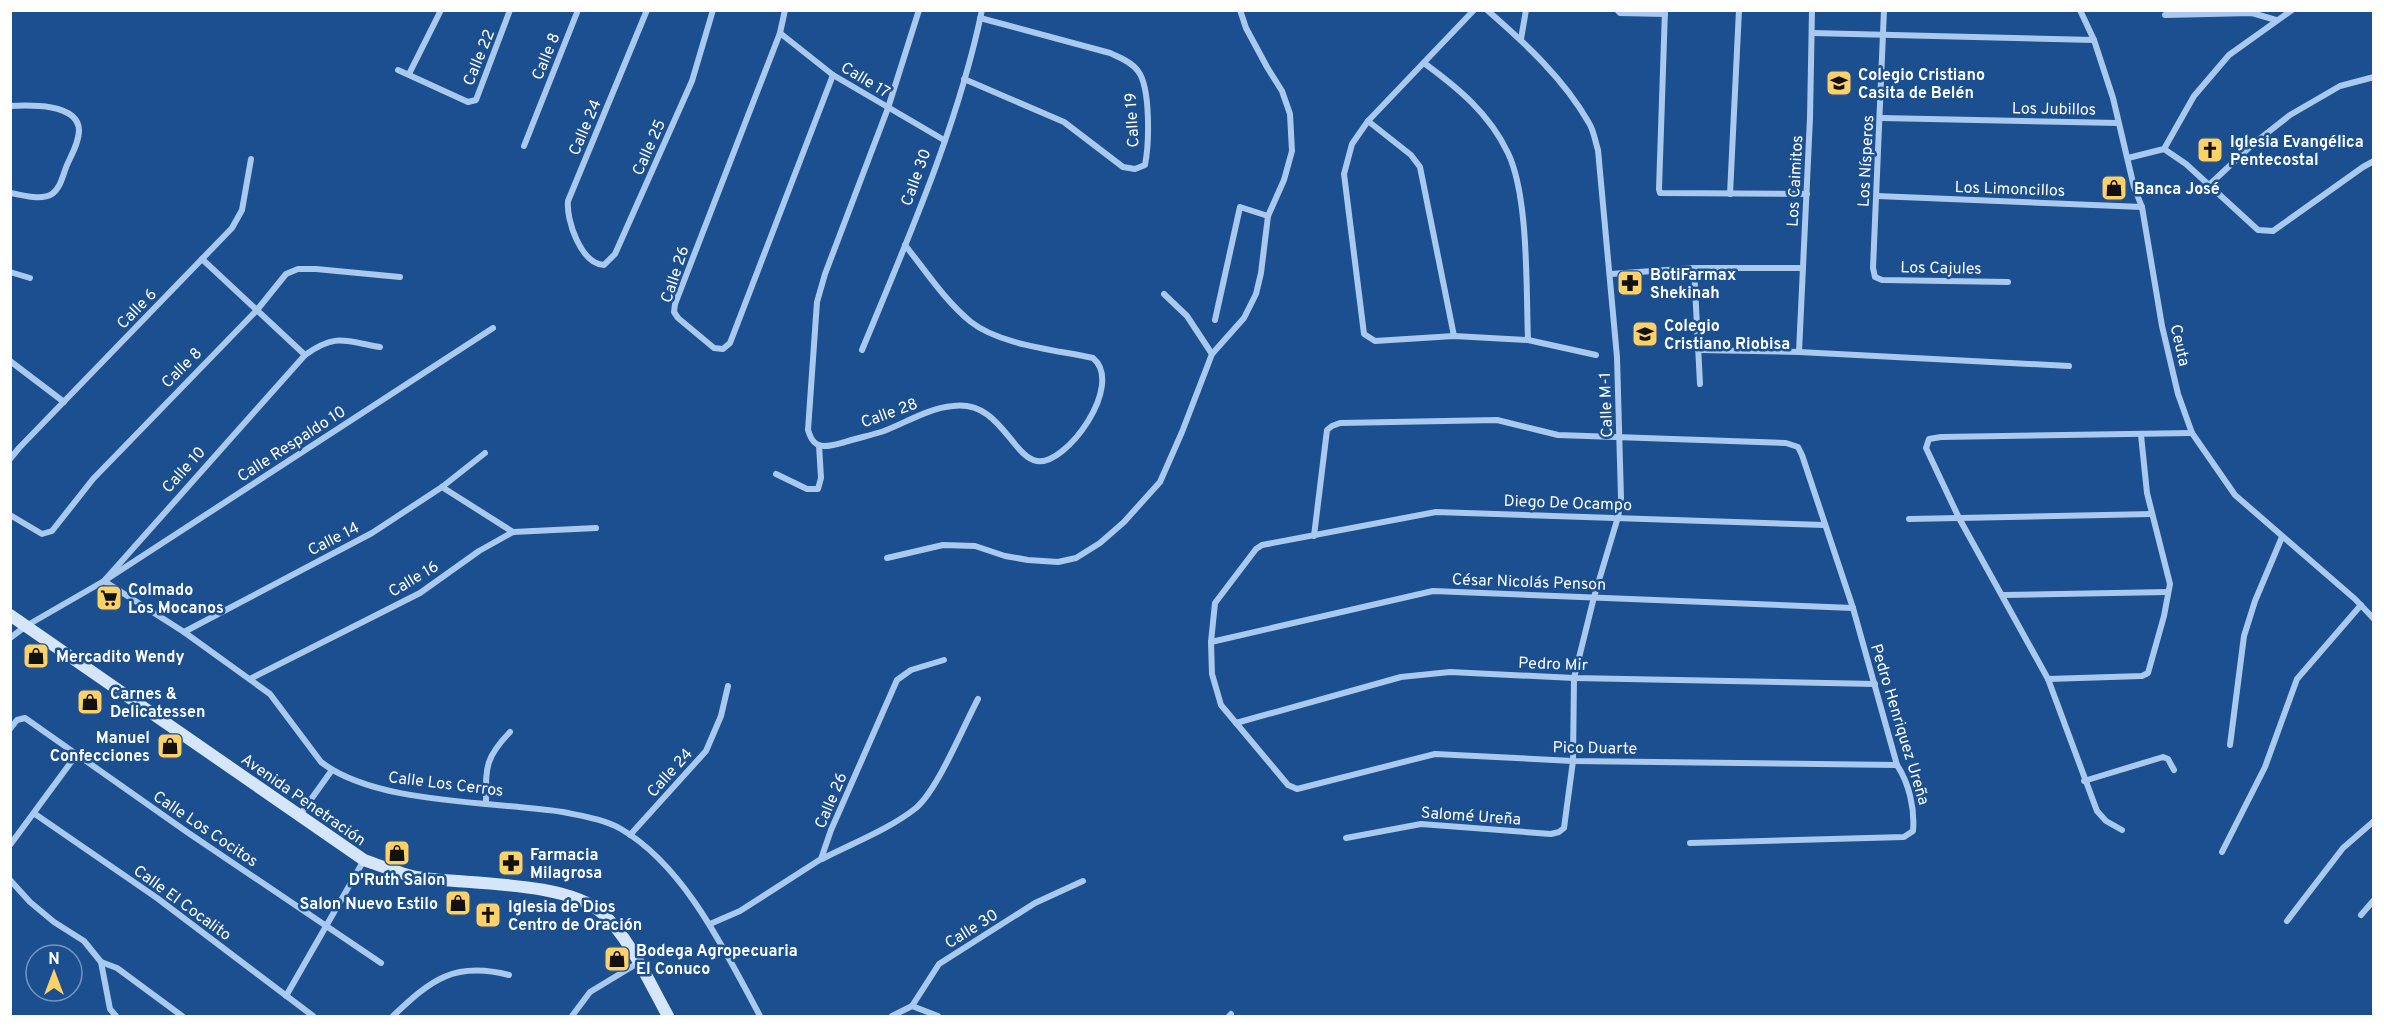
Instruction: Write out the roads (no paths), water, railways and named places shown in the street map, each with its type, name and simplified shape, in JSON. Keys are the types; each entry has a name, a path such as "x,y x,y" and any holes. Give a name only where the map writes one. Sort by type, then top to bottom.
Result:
{"street":[{"path":"409,74 441,10"},
{"name":"Calle 22","path":"398,70 468,102 476,100 510,10"},
{"name":"Calle 8","path":"524,146 578,10"},
{"name":"Calle 24","path":"584,254 567,213 568,201 647,10"},
{"name":"Calle 25","path":"584,254 596,265 604,265 615,254 692,81 713,10"},
{"name":"Calle 26","path":"785,10 780,33 675,304 674,312 678,318 714,348 723,349 730,343 833,75"},
{"path":"776,474 807,489 818,489 821,478 819,445 812,440 808,430 817,302 825,273 888,108 919,10"},
{"name":"Calle 30","path":"862,350 905,245 944,140 964,79 982,10"},
{"path":"887,558 943,545 975,546 1005,556 1028,560 1058,562 1076,558 1100,543 1124,522 1160,482 1212,354 1244,318 1256,294 1262,273 1268,216 1284,180 1292,151 1290,114 1282,91 1266,67 1246,28 1240,10"},
{"path":"1474,10 1368,121 1352,144 1344,174 1364,334 1375,341 1454,336 1528,340 1596,355"},
{"name":"Calle M-1","path":"1487,10 1521,39 1571,98 1590,125 1598,150 1611,274 1617,357 1621,498 1618,517 1594,597 1574,678 1573,761 1564,828 1559,832"},
{"path":"1521,39 1526,10"},
{"path":"1617,10 1620,13 1665,12 1659,189 1664,194 1806,194"},
{"path":"1730,194 1739,10"},
{"name":"Los Caimitos","path":"1799,352 1812,10"},
{"name":"Los Nísperos","path":"1875,277 1873,268 1884,10"},
{"name":"Ceuta","path":"2080,10 2094,40 2142,207 2162,326 2178,394 2192,433 2235,495 2361,605 2373,619"},
{"path":"2128,158 2164,149 2194,96 2229,55 2292,10"},
{"path":"2165,15 2252,13 2276,20"},
{"name":"Calle 19","path":"964,79 1064,122 1123,166 1135,169 1145,165 1148,149 1146,92 1139,71 1124,59 1110,53 980,18"},
{"name":"Calle 17","path":"780,33 833,75 944,140"},
{"path":"1812,33 2094,40"},
{"path":"1424,63 1464,93 1488,121 1509,154 1518,187 1523,223 1528,340"},
{"path":"2209,185 2253,144 2290,115 2340,86 2373,77"},
{"path":"10,106 40,105 71,114 77,120 79,128 78,138 57,189 52,194 36,196 10,193"},
{"name":"Los Jubillos","path":"1881,118 2118,123"},
{"path":"1368,121 1411,156 1420,167 1454,336"},
{"path":"2164,149 2186,164 2258,230 2273,231 2373,161"},
{"name":"Calle 6","path":"10,459 232,228 242,210 251,159"},
{"name":"Los Limoncillos","path":"1877,196 2142,207"},
{"path":"1215,320 1240,207 1268,216"},
{"name":"Calle 28","path":"819,445 833,445 881,432 939,408 956,405 973,408 987,414 998,422 1029,457 1037,461 1055,456 1084,429 1095,412 1102,387 1103,372 1100,364 1093,358 993,335 972,322 955,307 905,245"},
{"path":"202,259 305,355"},
{"path":"1611,274 1694,268 1803,268"},
{"path":"1694,268 1700,384"},
{"name":"Calle 8","path":"10,515 42,534 52,531 93,479 257,310 286,274 298,269 400,278"},
{"path":"10,272 30,278"},
{"name":"Los Cajules","path":"1875,277 1882,280 2008,282"},
{"path":"1164,294 1187,316 1212,354"},
{"name":"Calle Respaldo 10","path":"104,581 493,328"},
{"name":"Calle 10","path":"10,638 26,626 104,581 305,355 322,343 335,339 380,347"},
{"path":"1698,350 1799,352 2069,366"},
{"path":"10,361 64,402"},
{"path":"1314,536 1327,430 1340,423 1497,420 1558,435 1620,436"},
{"path":"2122,830 2101,816 2084,781 2048,679 1959,518 1926,448 1929,439 1941,437 2192,433"},
{"path":"2048,679 2142,676 2148,673 2170,584 2152,514 2140,435"},
{"name":"Pedro Henriquez Ureña","path":"1620,436 1786,443 1798,447 1853,608 1897,765 1903,774 1914,815 1912,831 1904,837 1690,843"},
{"name":"Calle 14","path":"184,632 372,533 442,487 485,453"},
{"path":"442,487 513,532"},
{"name":"Diego De Ocampo","path":"1297,789 1288,785 1221,705 1212,674 1210,642 1215,603 1256,549 1262,545 1436,512 1824,525"},
{"path":"1909,519 2152,514"},
{"name":"Calle 16","path":"250,679 420,592 479,551 513,532 596,528"},
{"path":"2230,745 2244,636 2255,601 2282,537"},
{"name":"Calle Los Cerros","path":"104,581 184,632 270,694 307,745 321,762 332,770 359,783 394,792 486,804 521,805 590,817 630,835 669,870 710,924 760,1017"},
{"name":"César Nicolás Penson","path":"1210,642 1433,591 1853,608"},
{"path":"2003,595 2169,592"},
{"path":"2222,852 2265,767 2297,679 2361,605"},
{"name":"Avenida Penetración","path":"10,615 364,860 414,876 536,888 573,898 601,912 638,963 668,1017"},
{"name":"Calle 26","path":"821,859 831,830 897,680 911,670 944,660"},
{"name":"Pedro Mir","path":"1236,723 1401,677 1450,672 1574,678 1875,684"},
{"name":"Calle 24","path":"630,835 706,751 721,716 728,686"},
{"path":"710,924 740,911 821,859 887,826 917,807 935,785 978,699"},
{"name":"Calle Los Cocitos","path":"10,729 16,720 25,718 187,832 381,963"},
{"path":"486,804 486,771 493,749 510,732"},
{"path":"10,845 77,754"},
{"name":"Pico Duarte","path":"1297,789 1435,754 1573,761 1897,765"},
{"path":"2084,781 2163,758 2168,759 2174,770"},
{"path":"299,817 332,770"},
{"name":"Calle El Cocalito","path":"35,814 157,898 313,1017"},
{"path":"2288,921 2343,848 2373,821"},
{"name":"Salomé Ureña","path":"1346,838 1421,824 1551,834 1559,832"},
{"path":"286,996 364,860"},
{"path":"10,880 30,902 54,922 84,941 101,962 110,1009 116,1017"},
{"name":"Calle 30","path":"892,1017 912,1006 939,964 1035,903 1083,881"},
{"path":"2361,915 2373,900"},
{"path":"101,962 117,968 182,1017"},
{"path":"572,1017 590,992 638,963"},
{"path":"393,1017 421,990 452,972 486,969 508,975"},
{"path":"912,1006 938,1017"}],"place":[{"name":"Colegio Cristiano Casita de Belén","path":"1839,83"},
{"name":"Iglesia Evangélica Pentecostal","path":"2210,150"},
{"name":"Banca José","path":"2114,188"},
{"name":"BotiFarmax Shekinah","path":"1630,283"},
{"name":"Colegio Cristiano Riobisa","path":"1645,334"},
{"name":"Colmado Los Mocanos","path":"109,598"},
{"name":"Mercadito Wendy","path":"36,656"},
{"name":"Carnes & Delicatessen","path":"90,702"},
{"name":"Manuel Confecciones","path":"170,746"},
{"name":"D'Ruth Salon","path":"397,853"},
{"name":"Farmacia Milagrosa","path":"511,863"},
{"name":"Salon Nuevo Estilo","path":"458,903"},
{"name":"Iglesia de Dios Centro de Oración","path":"488,915"},
{"name":"Bodega Agropecuaria El Conuco","path":"617,959"}]}
